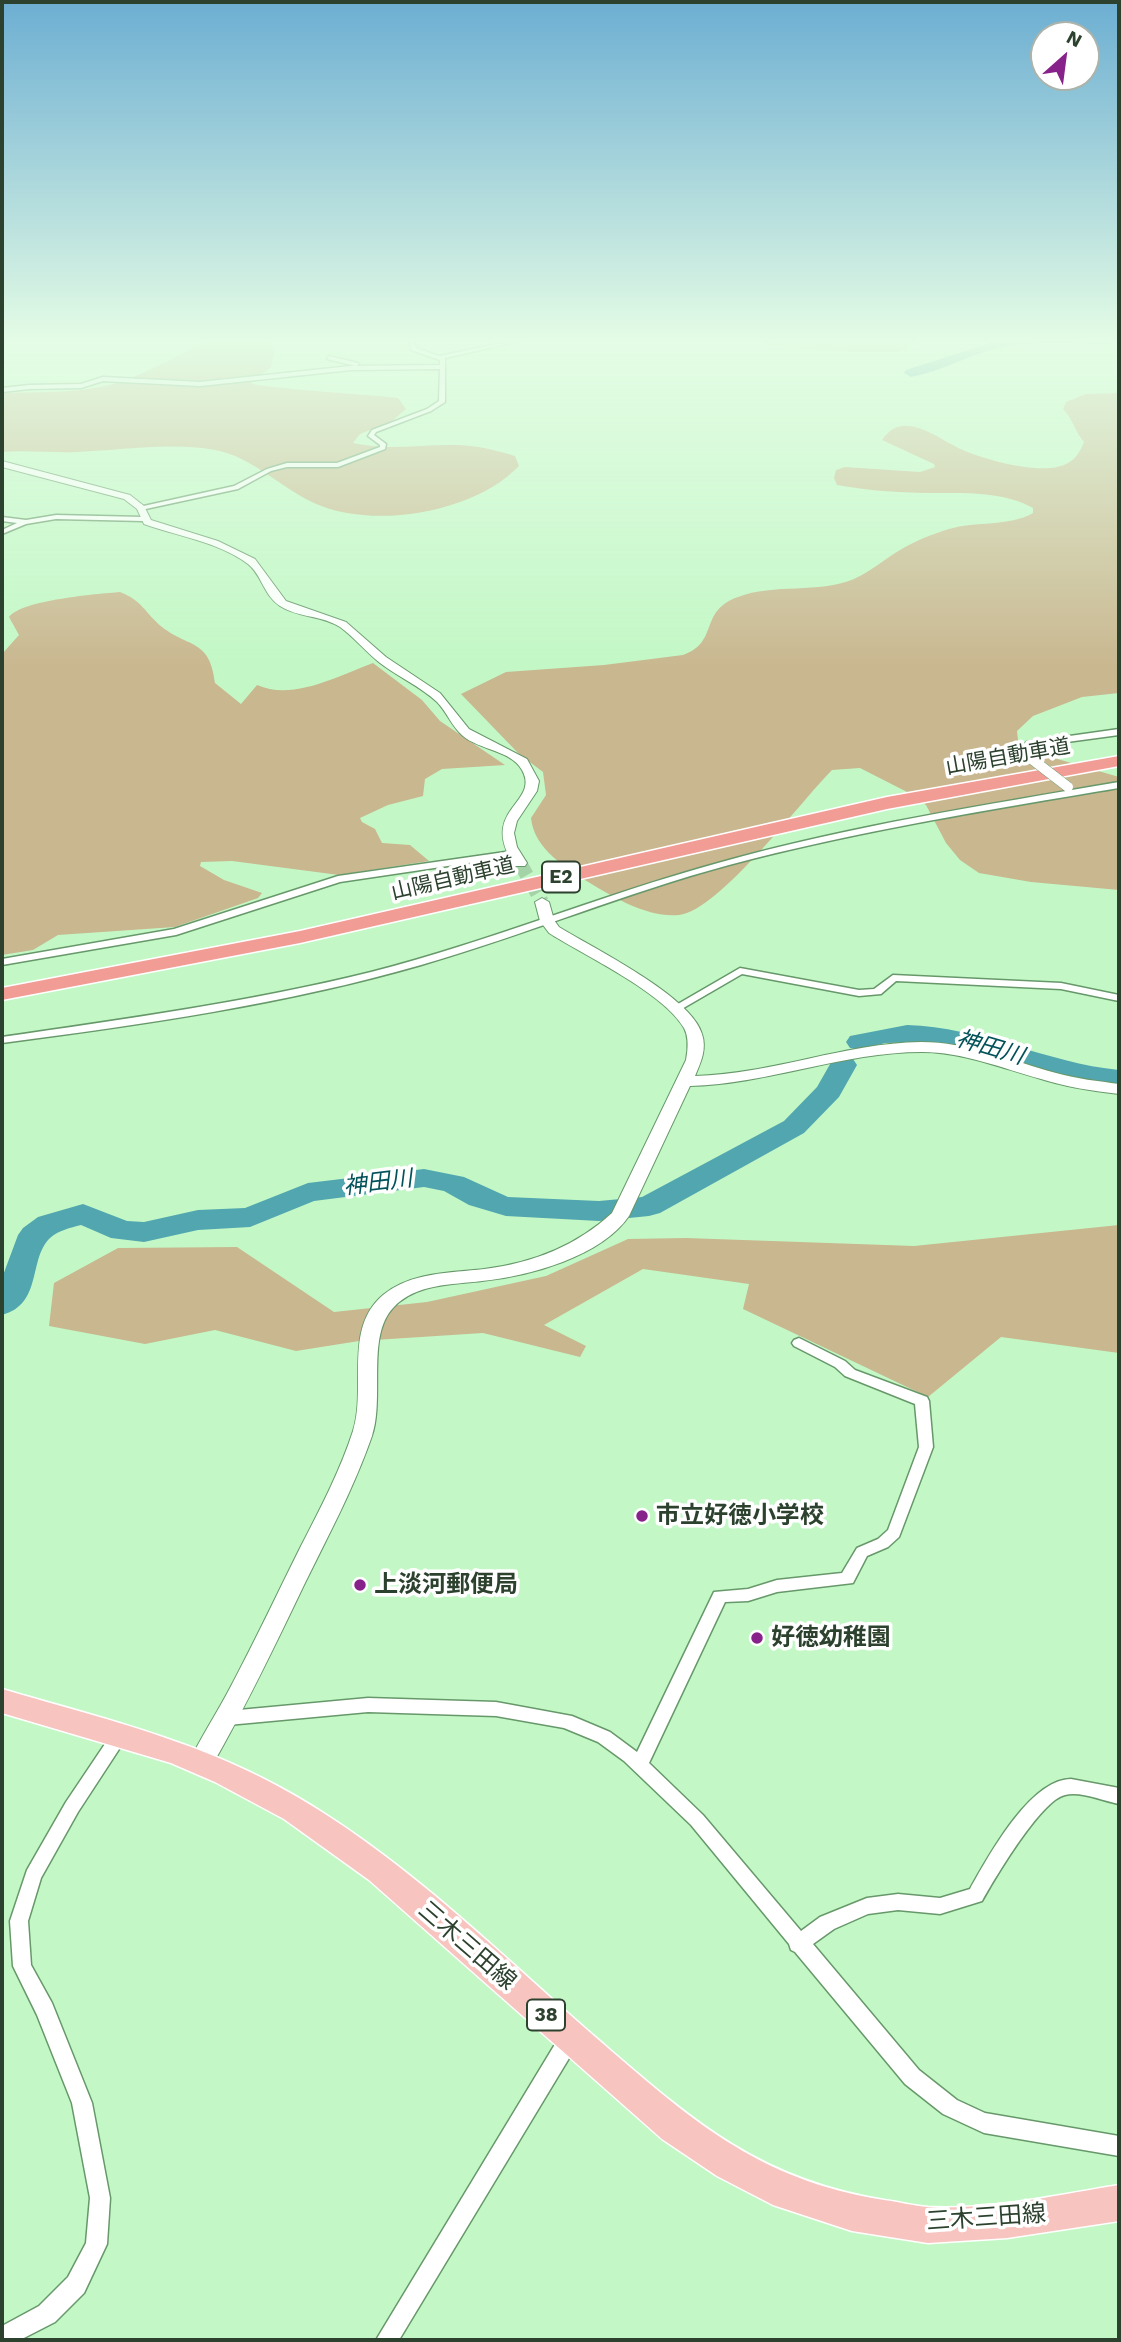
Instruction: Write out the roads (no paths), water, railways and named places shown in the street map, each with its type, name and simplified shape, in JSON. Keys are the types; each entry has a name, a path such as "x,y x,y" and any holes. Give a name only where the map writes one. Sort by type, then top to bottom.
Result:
{"highway":[{"name":"山陽自動車道","path":"2,980 132,958 292,924 874,793 1119,750"},
{"name":"山陽自動車道","path":"2,993 300,937 887,803 1119,761"}],"main road":[{"name":"三木三田線","path":"2,1702 201,1762 286,1805 334,1835 380,1870 674,2127 729,2164 786,2192 852,2213 928,2225 1007,2220 1119,2203"}],"street":[{"path":"2,532 26,522 56,517 142,513 236,488 269,470 287,465 338,465 380,449"},
{"path":"2,464 118,494 133,501 142,513 251,561 275,598 298,610 329,618 345,627 382,659 435,695 465,732 520,760 528,768 533,784 531,792 507,827 516,859 338,879 176,933 2,962"},
{"path":"2,519 26,522"},
{"path":"1072,790 1020,750 1027,745 1119,732"},
{"path":"2,1040 310,989 388,970 720,865 785,848 1072,790 1119,785"},
{"path":"201,1762 228,1718 352,1465 367,1421 370,1328 378,1312 388,1300 411,1287 498,1273 551,1261 581,1248 605,1231 625,1208 694,1060 696,1048 692,1029 676,1008 554,930 547,920 542,902"},
{"path":"676,1008 740,971 859,993 877,992 893,978 1061,986 1119,998"},
{"path":"684,1081 718,1082 888,1048 925,1046 985,1056 1068,1082 1119,1089"},
{"path":"639,1765 720,1596 748,1595 777,1586 847,1579 862,1552 883,1543 894,1533 926,1447 922,1401 850,1373 840,1364 799,1343"},
{"path":"228,1718 368,1705 496,1709 566,1721 604,1737 639,1765 697,1820 912,2077 950,2107 984,2123 1119,2146"},
{"path":"2,2338 47,2314 76,2285 96,2244 100,2198 82,2103 45,2010 22,1966 19,1921 33,1876 72,1807 119,1737"},
{"path":"798,1944 827,1923 867,1906 898,1902 940,1906 976,1895 1004,1846 1051,1794 1065,1787 1119,1796"},
{"path":"387,2340 571,2036"}],"waterway":[{"name":"神田川","path":"860,1042 907,1033 953,1037 1063,1069 1119,1078"},
{"name":"神田川","path":"2,1304 11,1296 34,1235 49,1224 83,1214 122,1231 144,1232 198,1220 250,1217 308,1192 424,1178 453,1184 480,1198 506,1206 599,1211 649,1206 794,1127 829,1091 843,1065"}],"tunnel":[{"path":"520,863 542,902"}],"place":[{"name":"市立好徳小学校","path":"642,1516"},
{"name":"上淡河郵便局","path":"360,1585"},
{"name":"好徳幼稚園","path":"757,1638"}]}
